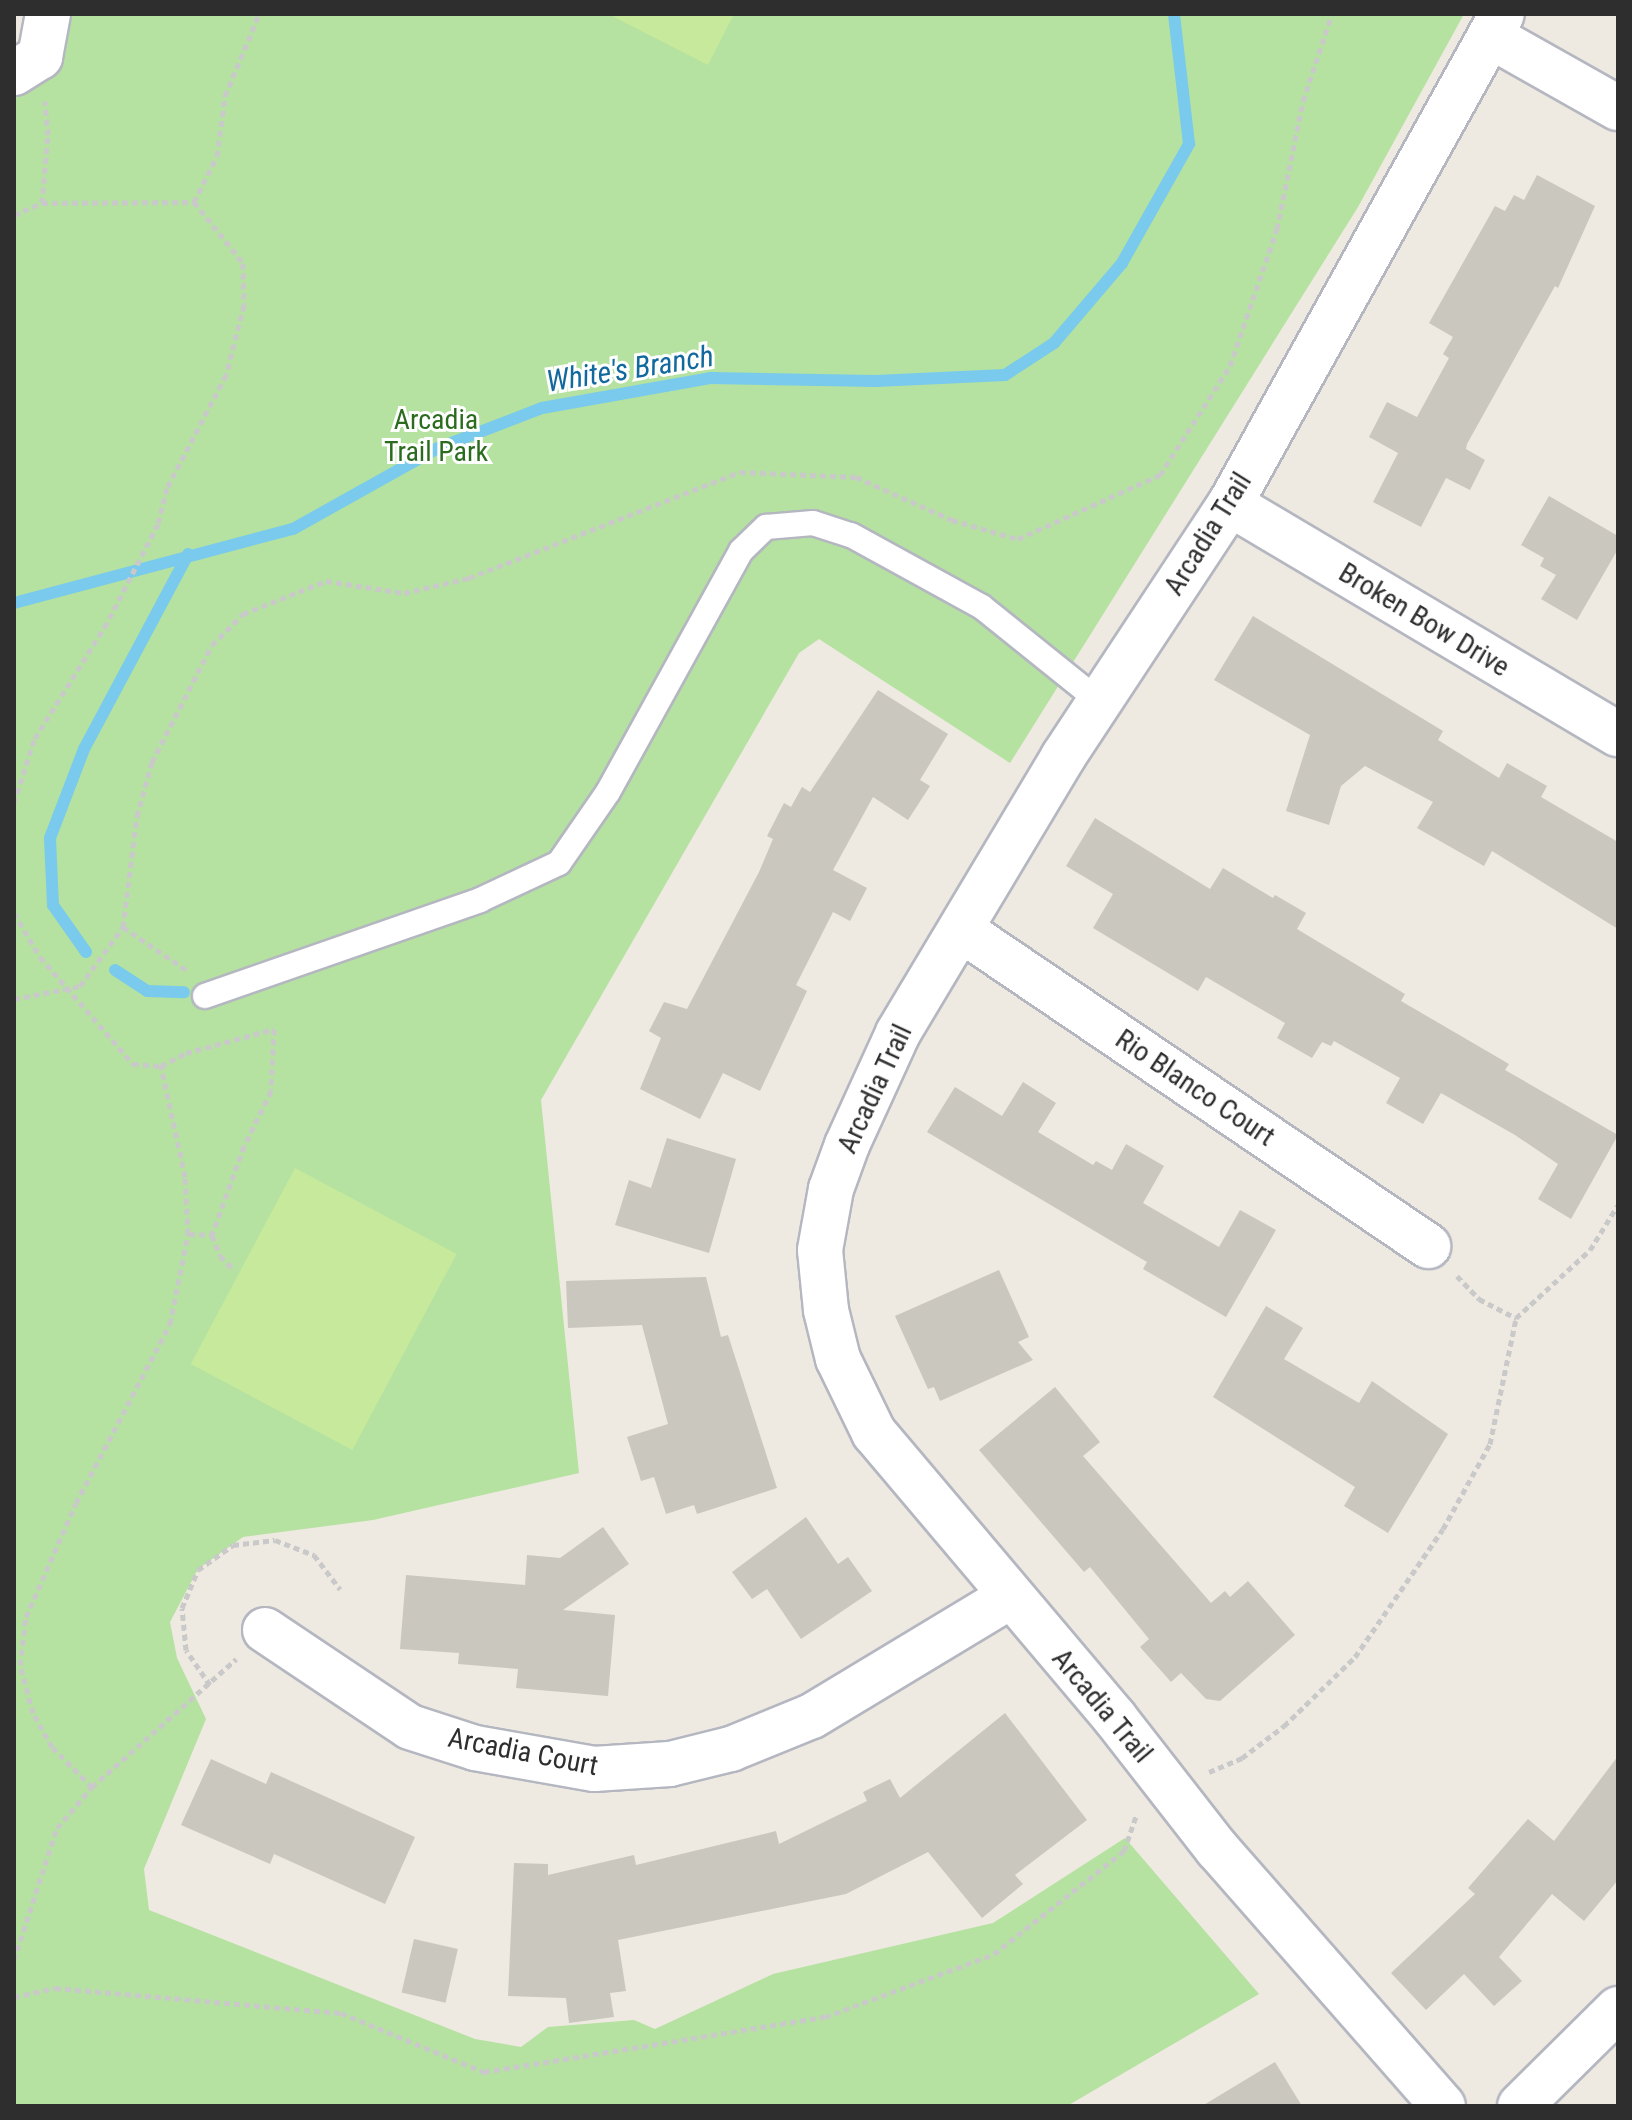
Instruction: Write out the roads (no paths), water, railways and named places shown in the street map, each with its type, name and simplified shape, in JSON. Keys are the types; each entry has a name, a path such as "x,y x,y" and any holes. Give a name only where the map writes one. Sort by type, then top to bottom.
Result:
{"street":[{"path":"1496,25 1618,108"},
{"name":"Arcadia Trail","path":"1443,2106 1167,1785 874,1433 838,1359 826,1310 820,1250 831,1189 847,1145 898,1033 963,931 1099,701 1230,504 1496,25"},
{"name":"Broken Bow Drive","path":"1230,504 1618,734"},
{"name":"Rio Blanco Court","path":"963,931 1428,1246"},
{"name":"Arcadia Court","path":"265,1630 410,1727 475,1748 594,1769 670,1764 731,1749 812,1716 1009,1597"},
{"path":"1520,2106 1618,2009"}],"lane":[{"path":"205,996 480,900 559,863 608,792 741,551 766,527 813,523 862,541 982,607 1099,701"}],"waterway":[{"name":"White's Branch","path":"14,603 293,529 438,448 542,408 711,378 876,381 1005,375 1054,343 1122,263 1189,144 1174,14"},
{"path":"86,952 53,905 50,838 84,749 188,554"},
{"path":"115,970 147,991 184,992"}],"park label":[{"name":"Arcadia Trail Park","path":"436,436"}]}
